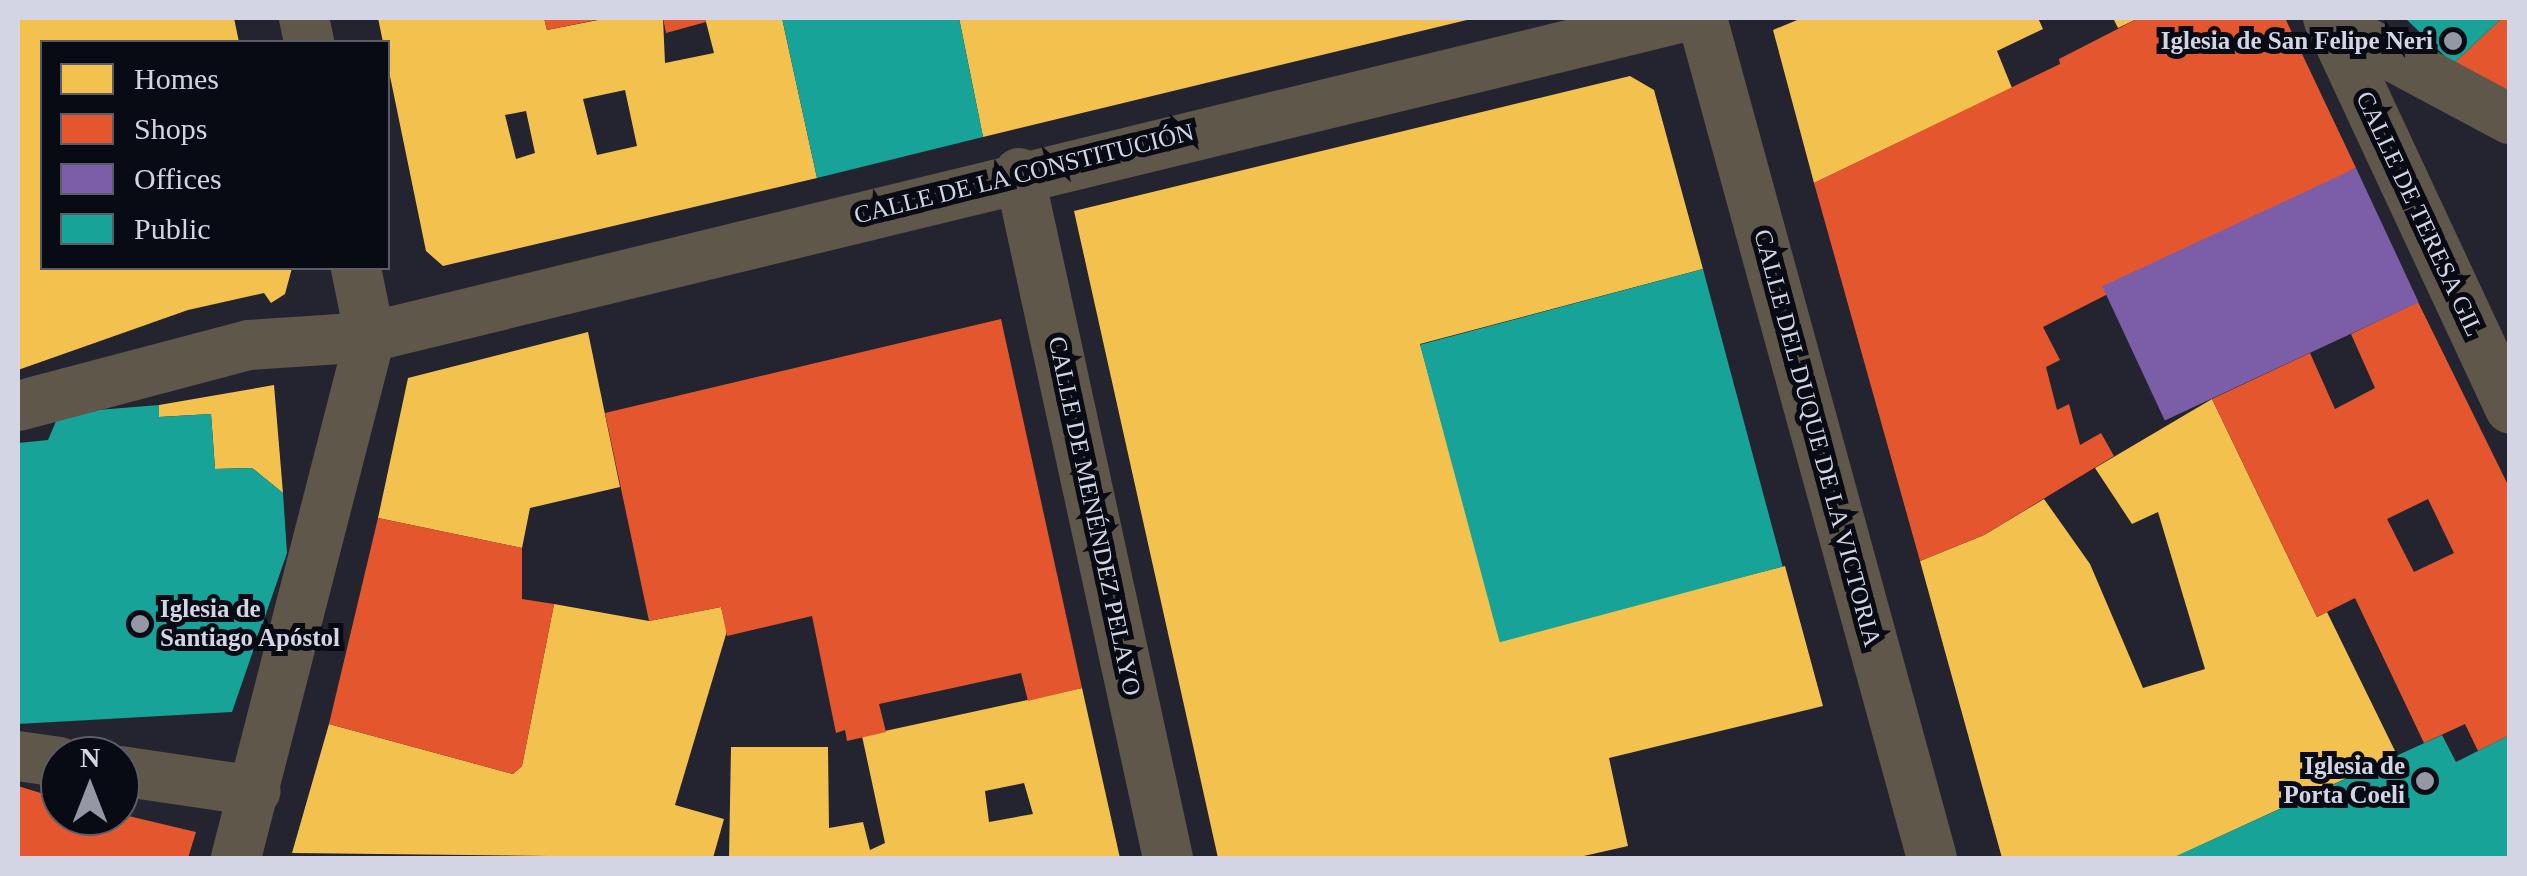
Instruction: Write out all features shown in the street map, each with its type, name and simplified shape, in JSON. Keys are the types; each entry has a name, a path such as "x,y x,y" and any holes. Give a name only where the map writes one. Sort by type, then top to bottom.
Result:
{"street":[{"name":"CALLE DE LA CONSTITUCIÓN","path":"18,406 249,345 370,336 1019,174 1680,18"},
{"name":"CALLE DEL DUQUE DE LA VICTORIA","path":"1702,18 1932,858"},
{"path":"2329,20 2510,119"},
{"name":"CALLE DE TERESA GIL","path":"2329,20 2510,410"},
{"name":"CALLE DE MENÉNDEZ PELAYO","path":"1019,174 1168,858"},
{"path":"236,858 370,336 356,270"},
{"path":"140,774 256,791"}],"building: Homes":[{"path":"18,18 234,18 239,40 40,40 40,270 291,270 285,294 271,303 264,293 188,310 18,370"},
{"path":"378,18 544,18 547,30 608,18 663,18 665,63 714,53 705,18 782,18 817,178 443,266 426,251 390,76 390,40 383,40","holes":["625,90 637,146 597,155 583,99","526,111 535,153 516,159 505,115"]},
{"path":"959,18 1471,18 1471,19 983,137"},
{"path":"1802,18 2038,18 2043,29 1997,51 2012,88 1814,183 1773,30"},
{"path":"2113,18 2139,18 2118,28"},
{"path":"1630,76 1654,90 1703,269 1420,344 1501,639 1785,566 1823,706 1609,758 1628,846 1575,858 1218,858 1074,211"},
{"path":"588,332 620,487 530,508 522,548 378,518 408,378"},
{"path":"274,385 283,493 252,468 215,469 211,414 159,417 159,405"},
{"path":"2212,399 2317,617 2327,612 2397,755 2173,858 2002,858 1920,561 1984,535 2044,499 2090,564 2143,688 2205,669 2158,512 2132,524 2095,468"},
{"path":"554,604 649,621 721,607 727,631 675,805 724,819 713,858 292,853 329,724 513,774 522,766"},
{"path":"1082,688 1120,858 729,858 731,747 828,747 829,828 863,822 870,850 885,843 862,736","holes":["1024,783 1033,814 989,822 985,791"]}],"building: Shops":[{"path":"544,18 600,18 601,19 547,30"},
{"path":"663,18 705,18 706,22 666,33"},
{"path":"2139,18 2285,18 2356,168 2043,327 2060,360 2046,367 2057,410 2069,404 2080,445 2101,433 2114,456 1984,535 1920,561 1814,183 2060,64 2059,59"},
{"path":"2502,18 2510,18 2510,93 2453,64"},
{"path":"2418,302 2510,489 2510,735 2478,751 2465,724 2424,743 2355,598 2317,617 2212,399 2310,353 2335,409 2375,388 2351,334","holes":["2428,499 2454,553 2414,572 2387,519"]},
{"path":"1001,319 1082,688 1028,701 1021,673 879,704 886,732 847,741 845,730 836,733 812,616 727,636 721,607 649,621 605,413"},
{"path":"378,518 522,548 522,599 554,604 522,766 513,774 329,724"},
{"path":"18,786 40,793 40,836 140,836 140,819 196,832 188,858 18,858"}],"building: Offices":[{"path":"2356,168 2419,302 2165,420 2102,286"}],"building: Public":[{"path":"782,18 959,18 983,137 817,178"},
{"name":"Iglesia de San Felipe Neri","path":"2405,18 2502,18 2453,64"},
{"path":"1703,269 1783,567 1500,642 1420,345"},
{"name":"Iglesia de Santiago Apóstol","path":"159,405 159,417 211,414 215,469 252,468 283,493 287,553 232,712 18,724 18,443 48,440 57,419 85,411"},
{"name":"Iglesia de Porta Coeli","path":"2442,735 2456,762 2510,735 2510,858 2172,858"}],"place":[{"name":"Iglesia de San Felipe Neri","path":"2453,41"},
{"name":"Iglesia de Santiago Apóstol","path":"140,624"},
{"name":"Iglesia de Porta Coeli","path":"2425,781"}]}
